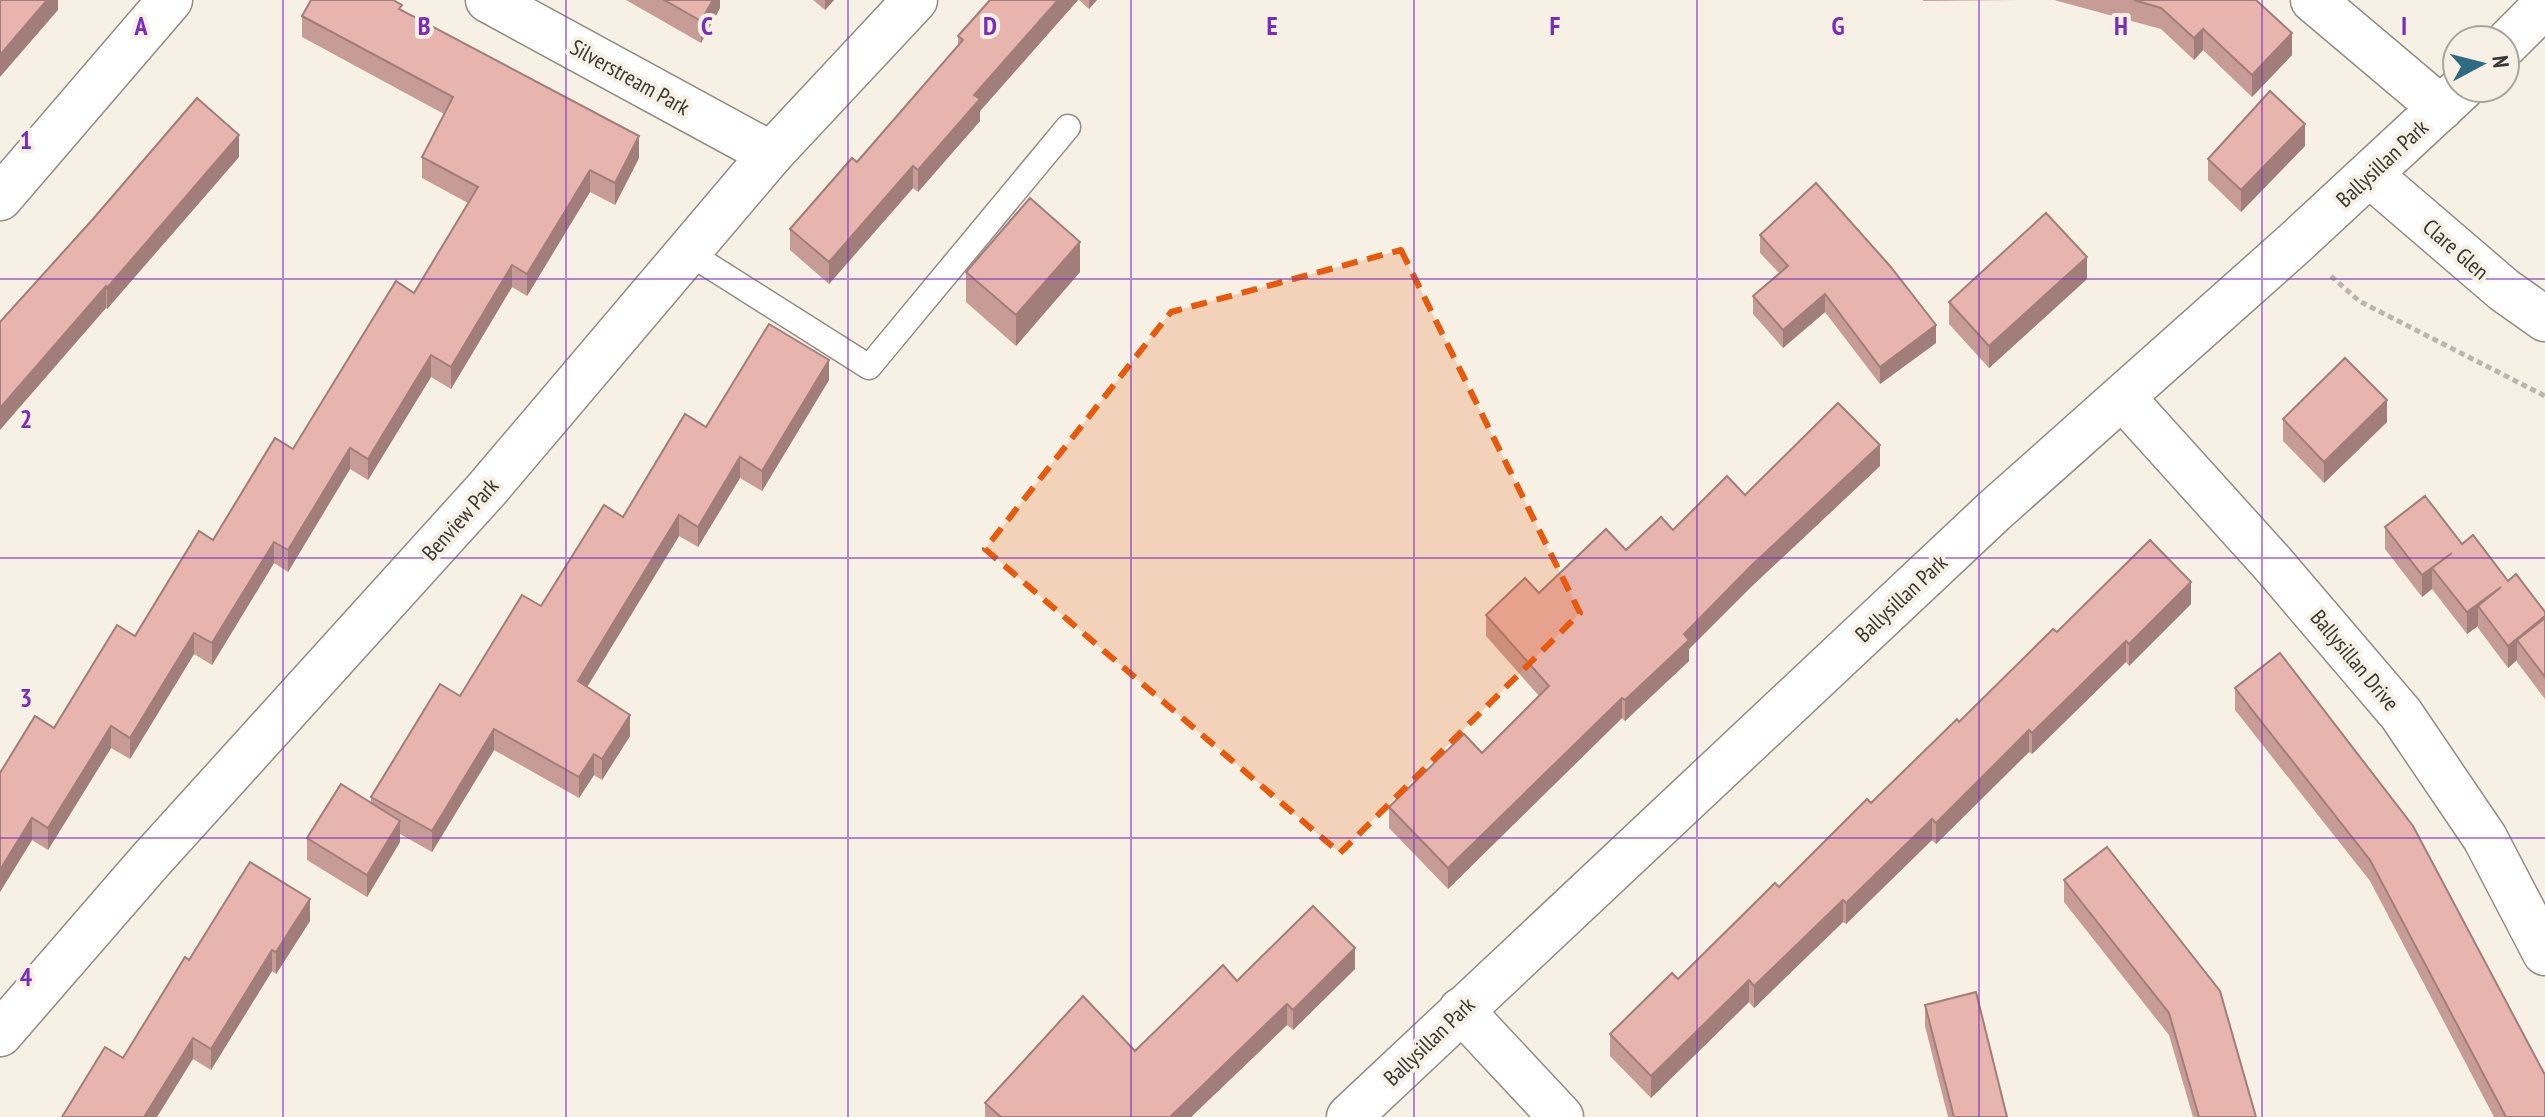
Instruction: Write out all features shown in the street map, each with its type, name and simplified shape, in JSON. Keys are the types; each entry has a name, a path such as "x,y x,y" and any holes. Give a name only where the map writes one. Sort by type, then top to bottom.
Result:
{"street":[{"path":"0,198 170,0"},
{"name":"Silverstream Park","path":"488,0 771,154"},
{"name":"Benview Park","path":"0,1034 150,861 487,489 771,154 915,0"},
{"path":"2313,0 2441,90"},
{"path":"2521,29 2545,5"},
{"name":"Ballysillan Park","path":"1349,1117 1994,511 2295,243 2446,104"},
{"name":"Clare Glen","path":"2370,175 2504,290 2545,319"},
{"name":"Ballysillan Drive","path":"2123,398 2273,564 2401,714 2485,838 2545,953"},
{"path":"1461,1010 1561,1117"}],"lane":[{"path":"689,253 869,367 1068,127"}],"path":[{"path":"2295,243 2359,301 2545,396"}],"highlighted area":[{"path":"1401,250 1580,613 1340,853 985,549 1171,312"}],"building":[{"path":"0,0 47,0 0,55"},
{"path":"311,0 393,0 402,5 399,9 639,136 615,183 590,170 527,274 512,265 451,367 431,355 368,459 350,448 288,550 274,542 212,643 194,633 130,738 111,726 48,828 32,818 0,870 0,773 35,716 54,728 117,625 135,636 199,531 213,540 275,438 293,449 396,281 414,293 478,187 422,157 453,97 302,16"},
{"path":"664,0 713,0 701,21"},
{"path":"990,0 1058,0 974,95 980,99 918,170 913,166 829,262 790,229 852,158 857,162 963,40 958,36"},
{"path":"2134,0 2256,0 2292,33 2252,75 2203,29 2194,38 2161,8"},
{"path":"2270,91 2305,124 2241,190 2208,159"},
{"path":"197,98 239,135 0,408 0,322"},
{"path":"1816,183 1890,266 1936,325 1880,367 1825,294 1783,330 1753,296 1788,266 1760,235"},
{"path":"1030,198 1080,242 1016,315 966,272"},
{"path":"2046,213 2087,257 1989,346 1949,302"},
{"path":"769,324 829,360 762,471 740,457 698,527 679,515 578,681 630,715 602,759 594,754 579,777 494,729 432,831 371,797 440,684 460,696 522,595 541,606 604,505 623,517 685,414 706,427"},
{"path":"2345,358 2387,400 2324,462 2283,419"},
{"path":"1838,403 1880,445 1752,565 1684,634 1689,640 1625,700 1622,698 1448,868 1389,807 1464,734 1482,753 1549,686 1486,615 1525,578 1539,593 1606,529 1626,550 1661,517 1673,530 1727,476 1745,495"},
{"path":"2425,496 2462,544 2473,535 2508,581 2516,574 2545,612 2545,616 2508,646 2478,606 2501,587 2467,612 2432,568 2452,553 2422,575 2385,527"},
{"path":"2150,540 2191,582 2032,733 2029,730 1936,823 1932,819 1846,903 1843,900 1754,986 1749,980 1651,1076 1610,1034 1672,973 1678,979 1775,883 1779,887 1867,799 1871,803 2053,629 2057,632"},
{"path":"2545,618 2545,677 2517,640"},
{"path":"2280,653 2413,826 2545,1075 2545,1117 2506,1117 2370,860 2235,688"},
{"path":"341,784 400,821 367,875 307,838"},
{"path":"2107,847 2220,991 2256,1117 2199,1117 2169,1013 2064,880"},
{"path":"250,862 310,899 276,952 272,950 211,1049 193,1038 144,1117 62,1117 105,1047 123,1058 185,957 189,960"},
{"path":"1313,906 1355,948 1293,1010 1287,1004 1170,1117 1001,1117 985,1103 1083,996 1135,1051 1223,965 1237,981"},
{"path":"1976,992 2007,1117 1954,1117 1925,1005"}]}
